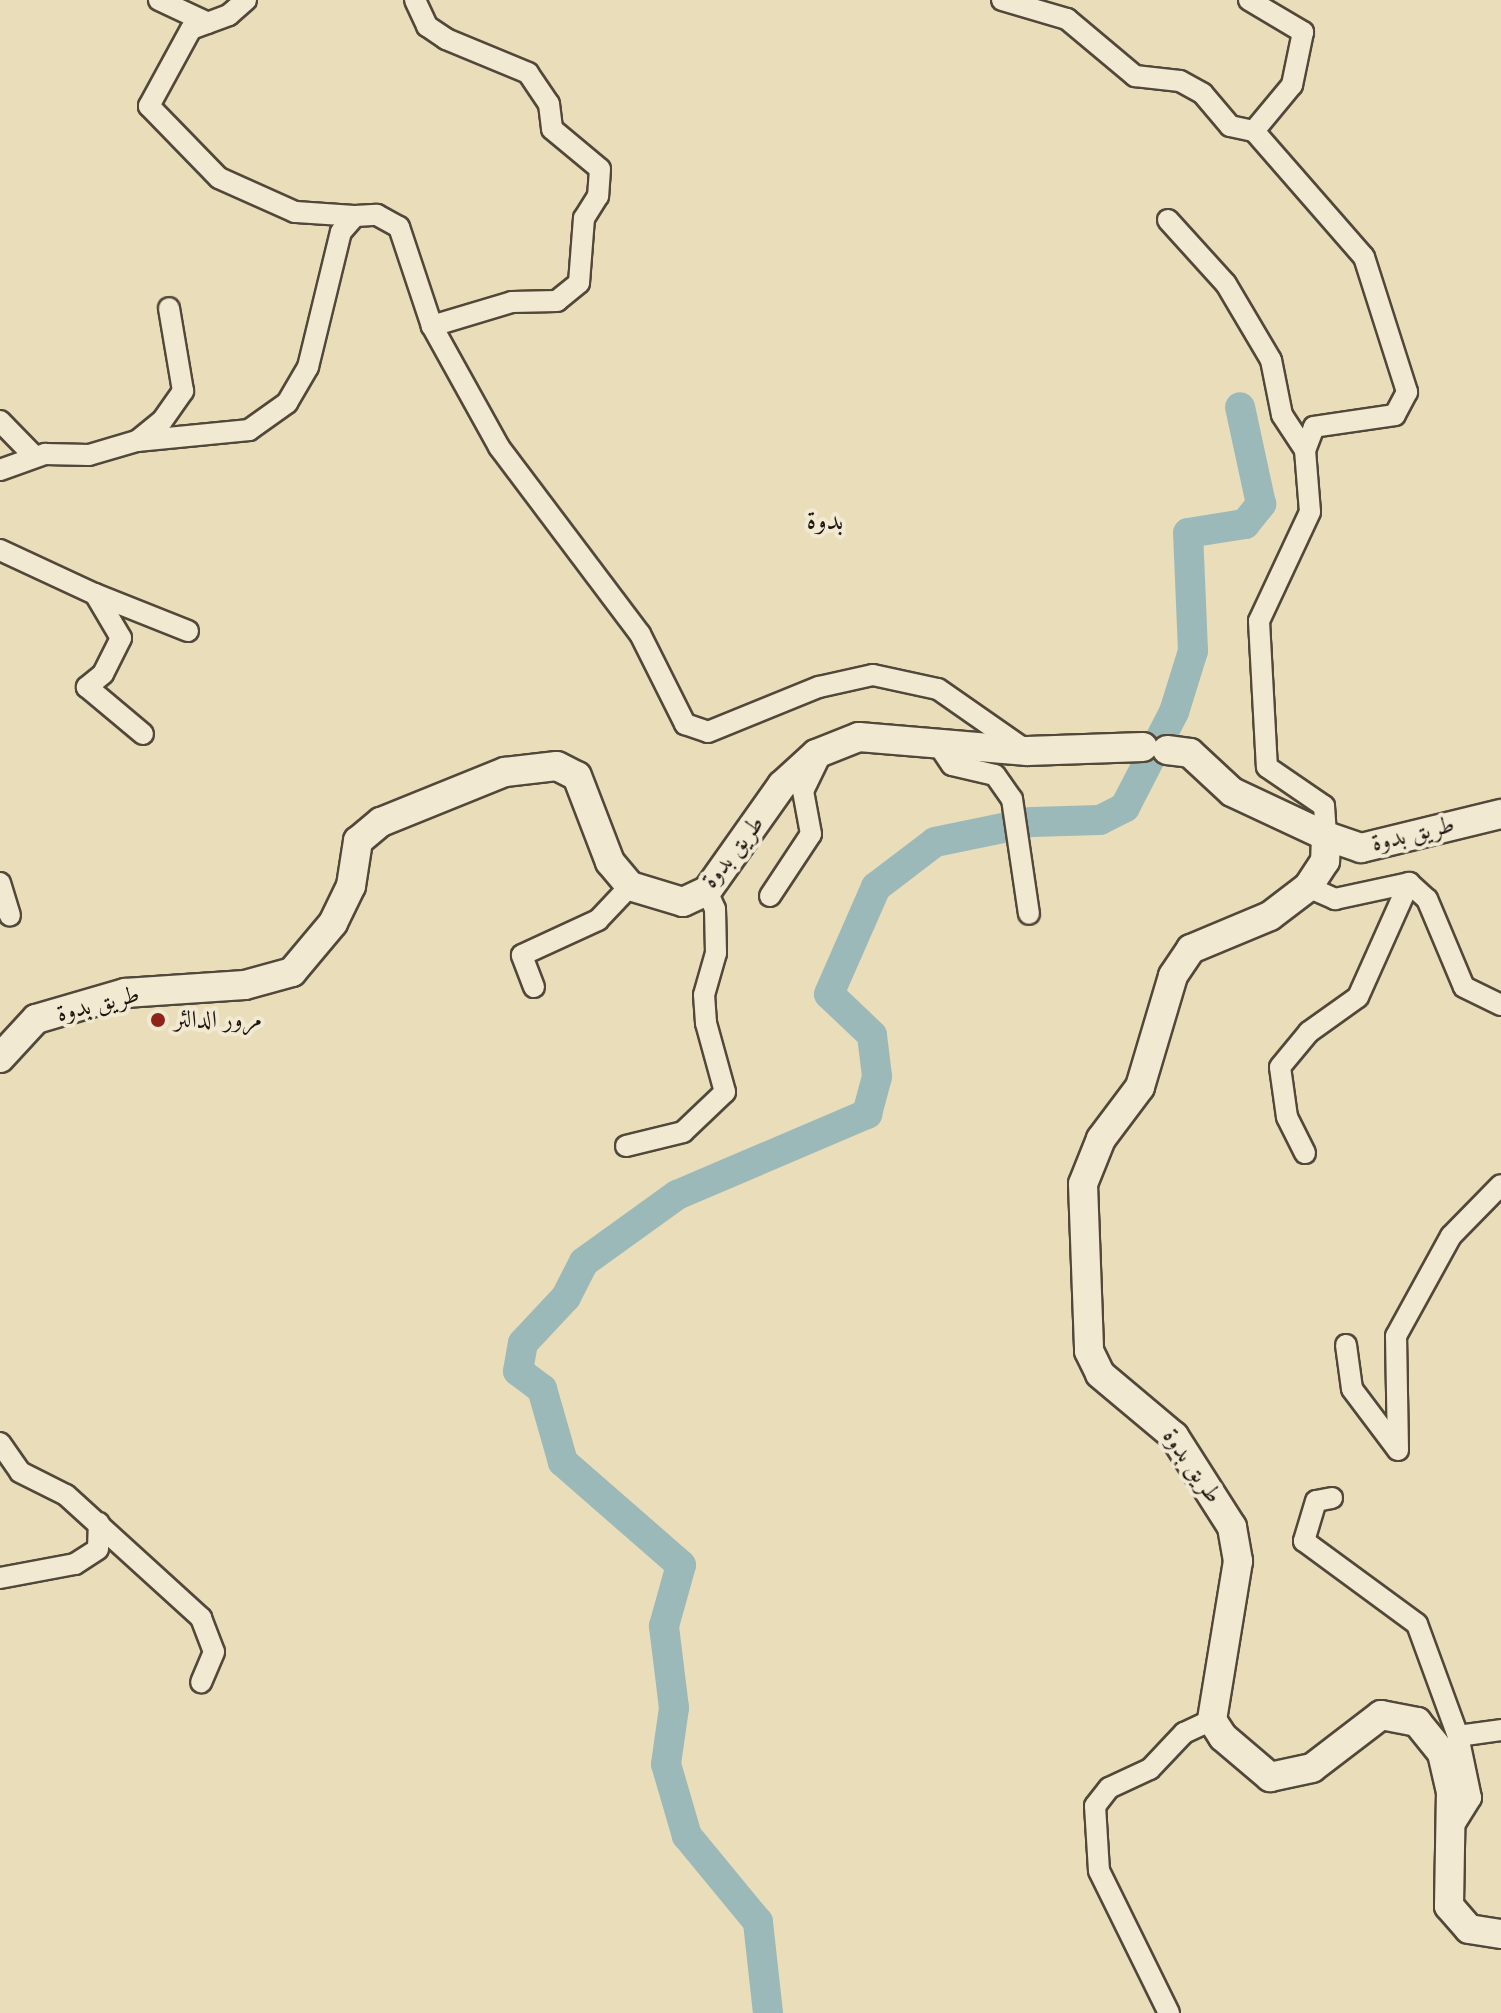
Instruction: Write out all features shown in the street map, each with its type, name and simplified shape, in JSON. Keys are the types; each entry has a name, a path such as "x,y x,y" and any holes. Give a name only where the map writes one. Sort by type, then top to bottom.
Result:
{"street":[{"path":"159,0 208,23"},
{"path":"246,0 208,23 191,29 149,106 169,133 219,178 295,212 377,215 399,227 408,270 432,326 499,447 640,634 685,724 708,732 819,687 873,675 938,689 1027,751"},
{"path":"414,0 427,26 446,39 528,73 549,104 552,129 600,169 598,196 584,218 579,283 557,301 512,302 432,326"},
{"path":"1002,0 1067,19 1135,76 1180,81 1203,94 1230,126 1254,131 1364,257 1407,392 1395,415 1314,427 1305,450 1310,512 1259,621 1266,655 1261,721 1267,767 1324,806 1326,836"},
{"path":"1249,0 1303,32 1292,85 1254,131"},
{"path":"0,470 35,457 89,455 137,441 249,430 287,403 308,367 341,232 355,216"},
{"path":"1168,220 1226,284 1271,360 1282,415 1305,450"},
{"path":"137,441 162,421 183,391 169,308"},
{"path":"0,421 35,457"},
{"path":"0,550 95,594 188,631"},
{"path":"95,594 121,638 103,674 87,687 143,734"},
{"name":"طريق بدوة","path":"0,1058 36,1019 95,1002 245,985 292,972 333,923 351,886 358,841 381,822 505,772 557,766 577,776 610,862 630,886 683,902 707,891 782,785 822,752 859,737 935,740 1027,751 1155,749 1190,753 1232,792 1326,836 1361,848 1501,814"},
{"path":"935,740 952,765 995,775 1012,799 1029,914"},
{"path":"770,896 811,834 803,791 822,752"},
{"name":"طريق بدوة","path":"1212,1720 1238,1561 1232,1527 1174,1436 1100,1374 1089,1351 1083,1184 1101,1139 1140,1087 1156,1015 1191,949 1270,916 1308,887 1325,861 1326,836"},
{"path":"0,883 10,916"},
{"path":"1308,887 1335,899 1409,883"},
{"path":"1409,883 1427,899 1464,987 1499,1000"},
{"path":"1305,1153 1287,1117 1280,1067 1309,1032 1358,997 1409,883"},
{"path":"534,987 522,955 598,920 630,886"},
{"path":"626,1146 683,1132 725,1092 706,1023 704,995 716,953 715,909 707,891"},
{"path":"1346,1345 1352,1389 1398,1450 1396,1336 1451,1236 1501,1185"},
{"path":"0,1443 20,1472 66,1495 201,1618 214,1652 201,1682"},
{"path":"1332,1498 1316,1501 1304,1541 1417,1624 1458,1736 1471,1798 1451,1830"},
{"path":"0,1578 75,1564 98,1549 99,1523"},
{"path":"1169,2013 1099,1871 1095,1806 1109,1788 1150,1769 1184,1733 1212,1720 1270,1777 1312,1768 1381,1715 1417,1722 1442,1753 1451,1830 1449,1906 1469,1929 1501,1934"},
{"path":"1458,1736 1501,1730"}],"waterway":[{"path":"768,2013 758,1922 687,1836 666,1764 674,1708 664,1626 681,1565 563,1462 542,1389 518,1371 523,1343 566,1297 584,1262 677,1195 867,1114 877,1076 872,1035 829,994 876,887 935,842 1032,822 1100,820 1125,807 1174,712 1193,651 1188,533 1245,524 1261,504 1240,407"}],"place":[{"name":"مرور الدالئر","path":"158,1020"}],"district":[{"name":"بدوة","path":"825,521"}]}
